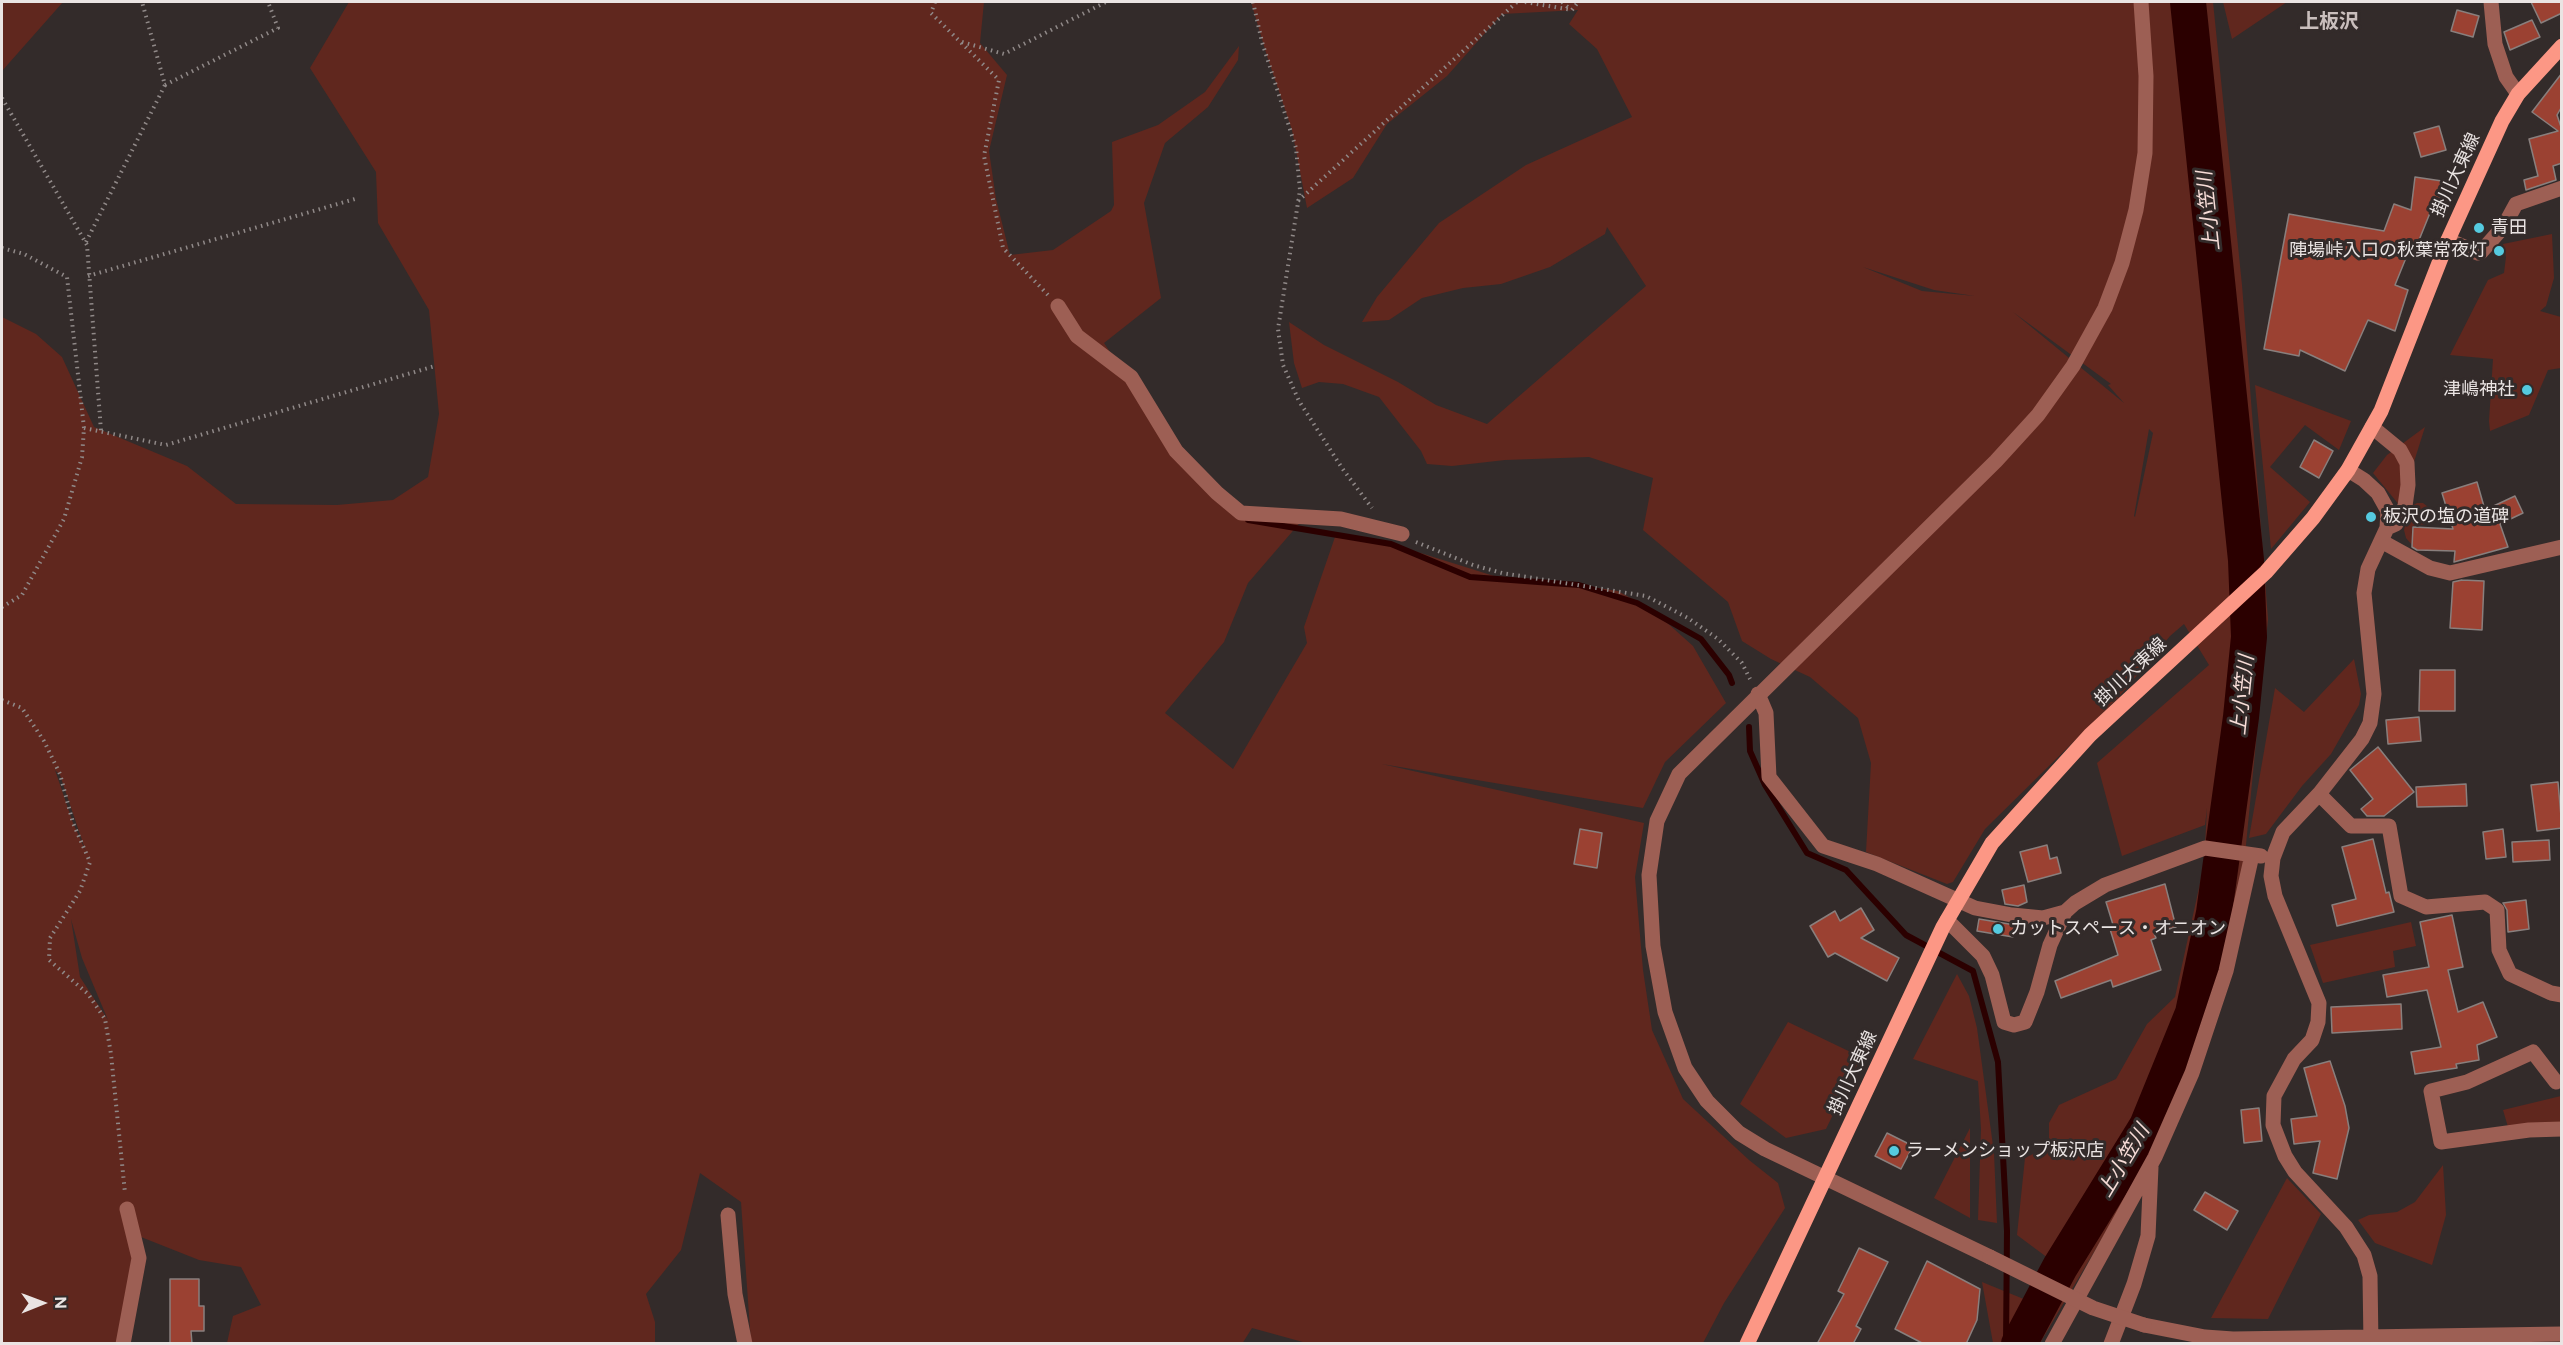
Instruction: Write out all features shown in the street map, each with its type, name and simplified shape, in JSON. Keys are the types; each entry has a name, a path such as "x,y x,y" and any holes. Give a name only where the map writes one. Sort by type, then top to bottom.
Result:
{"main road":[{"name":"掛川大東線","path":"1747,1344 1945,924 1992,843 2091,735 2266,572 2313,518 2348,470 2372,428 2468,193 2518,94 2562,46"}],"street":[{"path":"2141,2 2146,76 2145,153 2136,210 2122,263 2105,308 2073,366 2038,416 1996,461 1679,774 1658,821 1649,874 1653,946 1665,1012 1685,1068 1707,1101 1739,1133 1765,1149 2093,1308 2144,1325 2205,1337 2233,1339 2372,1341 2562,1334"},
{"path":"2492,2 2495,44 2506,77 2518,94"},
{"path":"2448,240 2478,253 2481,252 2504,226 2516,204 2562,188"},
{"path":"1058,306 1077,336 1131,377 1176,451 1217,493 1241,513 1341,519 1402,534"},
{"path":"2372,428 2400,450 2407,463 2408,485 2405,506 2396,524 2384,534"},
{"path":"2348,470 2378,493 2388,512 2384,534 2368,569 2364,593 2374,694 2370,723 2362,739 2319,794 2283,832 2273,858 2271,876 2275,896 2319,1003 2318,1022 2312,1040 2294,1059 2274,1096 2273,1125 2285,1156 2295,1172 2346,1227 2364,1255 2370,1276 2372,1341"},
{"path":"2384,534 2430,568 2450,573 2562,547"},
{"path":"1758,694 1766,713 1769,777 1823,846 1877,864 1976,908 2043,918 2065,912"},
{"path":"2319,794 2351,826 2389,826 2401,896 2426,907 2485,902 2497,910 2499,950 2510,974 2551,993 2562,995"},
{"path":"1945,924 1983,956 1992,975 2004,1022 2014,1025 2025,1022 2037,992 2050,945 2065,912 2075,903 2105,885 2205,848 2273,858"},
{"path":"2052,1344 2151,1164 2192,1073 2226,971 2249,855"},
{"path":"2556,1082 2533,1052 2468,1082 2431,1091 2441,1142 2529,1130 2562,1129"},
{"path":"2111,1344 2134,1284 2148,1236 2151,1164"},
{"path":"123,1344 139,1258 127,1209"},
{"path":"728,1215 735,1294 746,1344"}],"path":[{"path":"142,2 165,85"},
{"path":"86,242 165,85 278,28 268,2"},
{"path":"935,2 931,14 999,80 984,156 1003,248 1058,306"},
{"path":"959,41 1004,54 1106,2"},
{"path":"1253,2 1262,42 1296,148 1300,190 1278,329 1282,366 1299,401 1320,434 1370,507 1378,513"},
{"path":"1298,201 1517,2"},
{"path":"1525,2 1572,10"},
{"path":"1562,2 1572,10"},
{"path":"1572,10 1578,2"},
{"path":"2,98 86,242 101,431"},
{"path":"88,276 355,199"},
{"path":"2,248 24,254 67,277 84,428 82,457 64,519 22,595 2,607"},
{"path":"84,428 166,445 435,366"},
{"path":"1402,534 1420,544 1473,565 1502,573 1646,596 1688,618 1718,639 1742,663 1758,694"},
{"path":"2,700 22,708 44,741 60,774 73,823 90,861 80,891 50,938 49,960 88,994 105,1019 111,1054 127,1209"}],"shaded area":[{"path":"2,2 63,2 2,71"},
{"path":"349,2 984,2 980,43 1007,75 989,151 996,199 1010,255 1053,250 1111,211 1114,205 1112,142 1158,125 1205,92 1239,46 1238,60 1208,107 1165,143 1144,203 1161,298 1104,343 1176,451 1241,513 1304,518 1248,583 1224,642 1165,713 1233,769 1307,643 1304,627 1335,537 1379,540 1494,576 1618,591 1655,612 1693,646 1726,703 1665,762 1643,808 1382,764 1644,823 1635,877 1643,970 1652,1030 1683,1099 1749,1160 1778,1183 1785,1208 1724,1303 1703,1343 1310,1344 1252,1328 1242,1344 751,1343 741,1202 700,1173 681,1250 646,1294 655,1322 655,1343 227,1343 233,1316 261,1305 241,1267 199,1260 141,1237 121,1343 2,1344 2,317 36,334 62,357 94,427 187,466 236,504 337,505 393,500 428,477 439,414 429,310 378,223 376,172 310,68","holes":["55,770 60,775 86,852 73,823","71,919 82,958 108,1020 80,977"]},
{"path":"1251,2 2213,2 2242,285 2268,619 2245,855 2227,947 2191,1057 2129,1193 2040,1343 1993,1343 1982,1282 2031,1302 2052,1261 2017,1235 2025,1158 2049,1146 2049,1123 2059,1105 2116,1079 2147,1024 2175,997 2204,865 2207,808 2205,825 2122,856 2097,763 2209,665 2184,624 2170,636 2118,698 1985,829 1953,882 1947,884 1866,852 1871,763 1858,718 1810,677 1771,659 1742,641 1728,602 1643,530 1653,478 1589,457 1505,460 1452,466 1427,464 1421,451 1379,397 1343,384 1319,382 1302,388 1294,363 1289,322 1324,345 1398,382 1436,405 1487,424 1646,286 1607,227 1605,234 1550,267 1501,284 1463,288 1422,298 1389,320 1362,322 1377,297 1439,223 1526,165 1632,117 1597,49 1569,24 1578,10 1502,14 1447,76 1387,124 1353,178 1307,208 1292,130","holes":["1863,267 1934,290 1975,296 1922,291","2013,312 2111,384 2108,385 2124,403","2149,429 2153,433 2134,516"]},
{"path":"2223,2 2287,2 2232,39"},
{"path":"2552,234 2554,278 2546,306 2540,311 2561,317 2561,368 2548,370 2529,415 2490,431 2493,359 2450,355 2488,280 2504,273 2506,257 2503,244"},
{"path":"2255,385 2351,421 2339,450 2305,425 2270,467 2310,502 2271,549"},
{"path":"2425,427 2400,506 2373,473 2387,455"},
{"path":"2423,503 2428,507 2433,523 2412,526 2412,545 2406,538 2404,530 2410,507"},
{"path":"2354,659 2361,694 2359,705 2331,754 2302,786 2266,834 2249,838 2275,688 2304,712"},
{"path":"2411,922 2416,946 2393,951 2395,967 2323,983 2310,945"},
{"path":"1957,974 1969,996 1977,1028 1994,1153 1997,1223 1978,1220 1981,1129 1978,1081 1913,1059"},
{"path":"1788,1022 1861,1057 1826,1129 1786,1138 1740,1104"},
{"path":"2561,1096 2561,1124 2556,1122 2508,1127 2503,1110"},
{"path":"1970,1128 1970,1218 1934,1198"},
{"path":"2443,1165 2446,1215 2432,1265 2375,1243 2358,1220 2369,1215 2397,1212 2415,1202"},
{"path":"2287,1178 2321,1214 2268,1319 2211,1318"}],"building":[{"path":"2531,2 2562,2 2562,13 2541,23"},
{"path":"2457,10 2479,16 2473,37 2451,31"},
{"path":"2532,20 2540,37 2510,50 2504,32"},
{"path":"2562,73 2561,108 2557,115 2562,130 2562,163 2553,166 2556,180 2526,190 2524,180 2538,176 2529,139 2558,131 2532,112"},
{"path":"2439,126 2446,150 2421,157 2414,133"},
{"path":"2415,177 2442,181 2439,209 2432,208 2415,250 2410,248 2395,285 2408,290 2395,331 2368,320 2345,371 2300,350 2299,356 2264,349 2289,214 2384,231 2394,204 2411,210"},
{"path":"2314,440 2333,451 2319,478 2300,467"},
{"path":"2477,482 2485,510 2515,496 2523,513 2500,524 2508,547 2454,562 2455,551 2417,550 2412,547 2413,527 2453,529 2442,493"},
{"path":"2484,581 2482,630 2450,628 2453,582"},
{"path":"2420,670 2455,670 2455,711 2419,711"},
{"path":"2419,717 2421,741 2388,744 2386,720"},
{"path":"2378,747 2414,792 2384,816 2367,816 2361,809 2373,799 2350,770"},
{"path":"2558,782 2562,828 2537,831 2531,785"},
{"path":"2466,784 2467,806 2417,807 2416,787"},
{"path":"1580,829 1602,833 1597,868 1574,864"},
{"path":"2503,829 2506,857 2486,859 2483,832"},
{"path":"2373,839 2386,893 2389,892 2394,912 2337,926 2332,905 2356,899 2342,847"},
{"path":"2549,840 2550,860 2513,862 2512,842"},
{"path":"2047,845 2050,859 2057,857 2061,873 2028,882 2020,852"},
{"path":"2165,884 2176,927 2154,933 2156,938 2151,940 2161,970 2113,987 2111,980 2061,998 2055,981 2118,955 2110,929 2114,928 2106,902"},
{"path":"2024,885 2027,902 2018,906 2005,904 2002,890"},
{"path":"2526,900 2529,929 2508,932 2507,910 2503,903"},
{"path":"1861,908 1874,930 1861,938 1899,958 1887,981 1835,953 1828,957 1810,926 1835,911 1840,921"},
{"path":"2452,915 2463,967 2448,970 2458,1012 2483,1002 2497,1037 2477,1045 2479,1060 2456,1064 2457,1068 2415,1074 2411,1052 2441,1047 2427,990 2387,997 2383,975 2429,967 2420,922"},
{"path":"1979,919 2015,925 2013,937 1977,931"},
{"path":"2401,1004 2402,1029 2332,1033 2331,1007"},
{"path":"2330,1061 2345,1106 2349,1128 2337,1179 2313,1173 2320,1141 2294,1144 2291,1119 2317,1116 2304,1068"},
{"path":"2259,1108 2262,1141 2244,1143 2241,1110"},
{"name":"ラーメンショップ板沢店","path":"1887,1133 1913,1146 1901,1169 1875,1156"},
{"path":"2205,1192 2238,1211 2227,1230 2194,1210"},
{"path":"1859,1248 1888,1262 1856,1326 1861,1329 1853,1344 1817,1344 1844,1294 1838,1291"},
{"path":"1927,1261 1980,1289 1977,1320 1966,1344 1924,1344 1895,1329"},
{"path":"170,1279 199,1279 199,1306 204,1306 204,1331 191,1331 192,1344 170,1344"}],"waterway":[{"name":"上小笠川","path":"2019,1344 2060,1267 2147,1126 2193,1013 2214,913 2241,717 2249,637 2246,560 2188,2"},
{"path":"1248,520 1391,544 1470,577 1579,585 1637,603 1701,639 1729,675 1732,683"},
{"path":"1749,727 1750,751 1765,785 1807,853 1846,870 1906,935 1973,971 1998,1062 2007,1231 2006,1344"}],"place":[{"name":"青田","path":"2479,228"},
{"name":"陣場峠入口の秋葉常夜灯","path":"2499,251"},
{"name":"津嶋神社","path":"2527,390"},
{"name":"板沢の塩の道碑","path":"2371,517"},
{"name":"カットスペース・オニオン","path":"1998,929"},
{"name":"ラーメンショップ板沢店","path":"1894,1151"}],"district":[{"name":"上板沢","path":"2329,22"}]}
